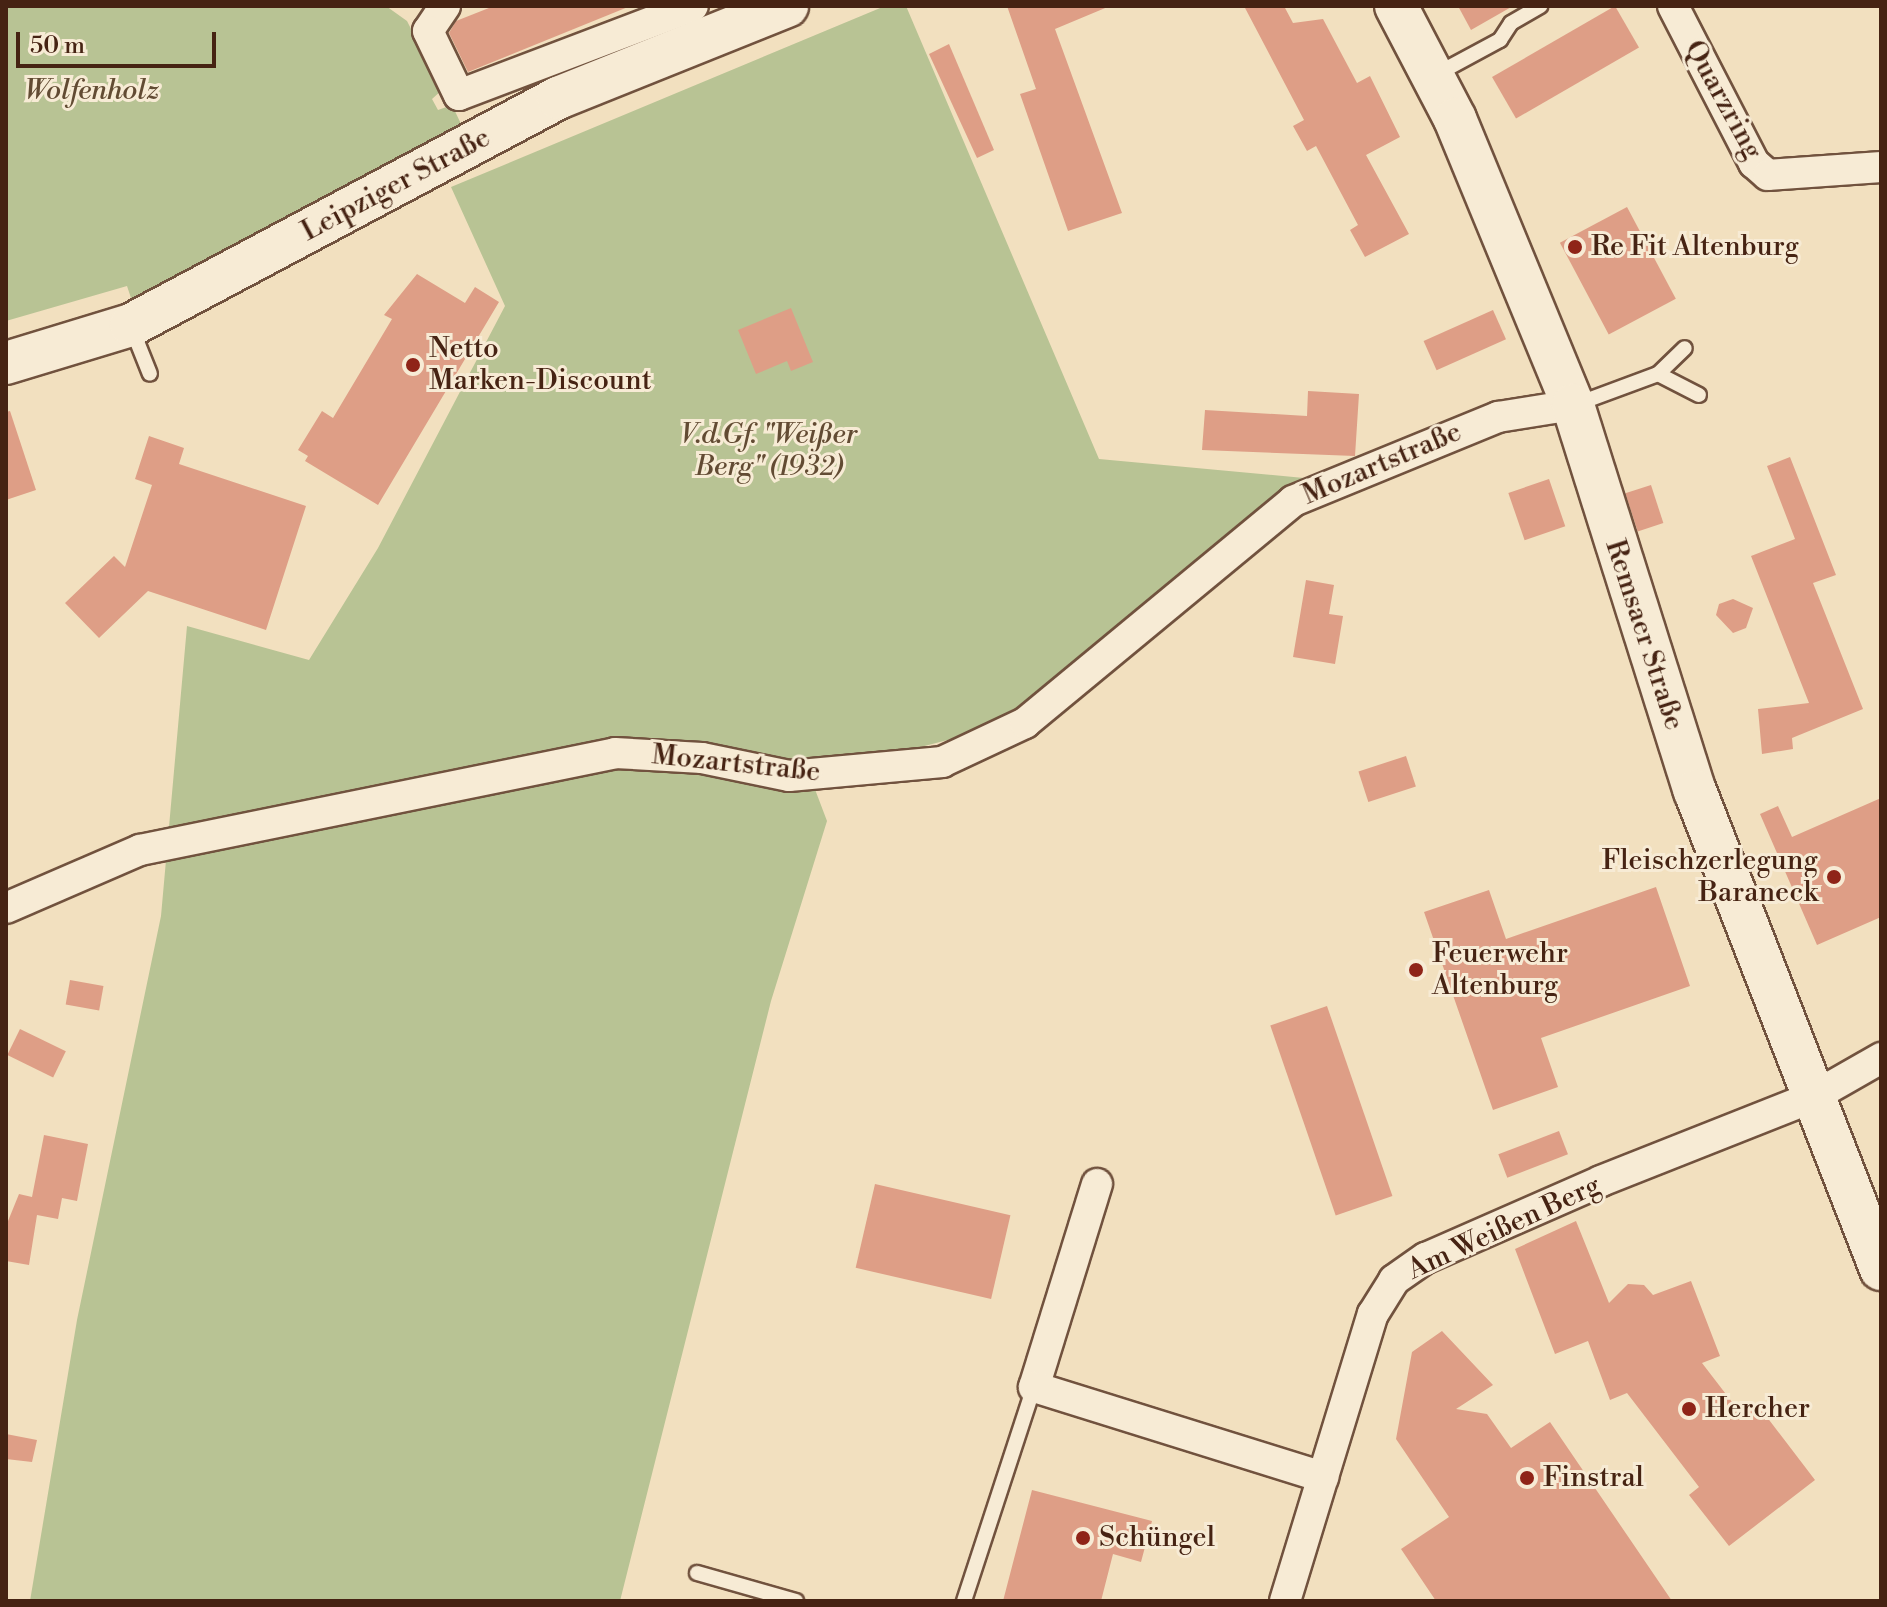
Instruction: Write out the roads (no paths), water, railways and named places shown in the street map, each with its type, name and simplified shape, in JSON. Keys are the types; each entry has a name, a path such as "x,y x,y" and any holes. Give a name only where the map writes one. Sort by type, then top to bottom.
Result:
{"street":[{"name":"Leipziger Straße","path":"445,6 428,31 459,95 693,6"},
{"name":"Leipziger Straße","path":"6,363 131,325 558,98 787,6"},
{"name":"Remsaer Straße","path":"1396,6 1434,75 1573,405 1631,603 1811,1098 1881,1269"},
{"name":"Quarzring","path":"1673,6 1768,175 1881,167"},
{"name":"Mozartstraße","path":"6,908 140,850 615,753 702,758 789,776 942,762 1025,723 1293,501 1498,417 1573,405"},
{"name":"Am Weißen Berg","path":"1285,1601 1373,1314 1394,1280 1426,1258 1601,1181 1811,1098 1881,1058"},
{"path":"1097,1184 1034,1387 1323,1477"}],"lane":[{"path":"1434,75 1500,40 1511,23 1540,6"},
{"path":"131,325 150,374"},
{"path":"1573,405 1658,374 1685,348"},
{"path":"1658,374 1699,395"},
{"path":"964,1601 1034,1387"},
{"path":"697,1573 796,1601"}],"place":[{"name":"Re Fit Altenburg","path":"1575,247"},
{"name":"Netto Marken-Discount","path":"413,365"},
{"name":"Fleischzerlegung Baraneck","path":"1834,877"},
{"name":"Feuerwehr Altenburg","path":"1416,970"},
{"name":"Hercher","path":"1689,1409"},
{"name":"Finstral","path":"1527,1478"},
{"name":"Schüngel","path":"1083,1538"}],"park label":[{"name":"Wolfenholz","path":"92,91"},
{"name":"V.d.Gf. \"Weißer Berg\" (1932)","path":"769,451"}]}
